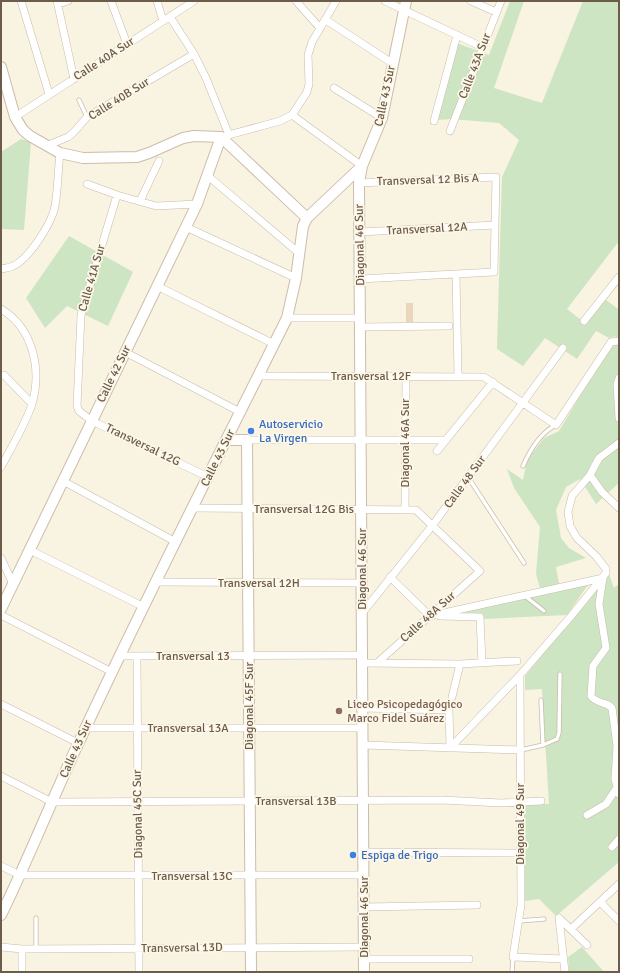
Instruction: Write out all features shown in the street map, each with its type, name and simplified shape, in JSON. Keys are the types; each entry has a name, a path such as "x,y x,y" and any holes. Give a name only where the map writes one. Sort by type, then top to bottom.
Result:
{"street":[{"path":"21,1 49,94"},
{"path":"68,1 58,3 74,79"},
{"path":"112,1 127,44"},
{"path":"157,1 167,19 194,54 206,78 225,136 307,218"},
{"name":"Calle 40A Sur","path":"15,117 194,1"},
{"path":"296,1 320,28"},
{"path":"1,67 15,117 23,130 46,146 60,153 83,158 137,156 149,153 183,138 194,136 225,136 280,121 292,115 307,92 309,84 308,55 312,42 336,1"},
{"path":"384,1 405,6 482,47"},
{"path":"471,1 496,12"},
{"name":"Calle 43A Sur","path":"450,131 501,1"},
{"name":"Calle 43 Sur","path":"1,914 20,875 85,728 287,318 296,278 303,226 307,218 362,166 382,118 392,63 405,6"},
{"path":"326,20 392,63"},
{"path":"434,121 457,35"},
{"name":"Calle 40B Sur","path":"46,146 68,137 88,116 194,54"},
{"path":"334,88 382,118"},
{"name":"Transversal 12 Bis A","path":"292,115 362,166"},
{"name":"Calle 42 Sur","path":"1,609 197,204 225,136"},
{"path":"1,269 13,266 19,262 30,251 48,224 55,206 60,153"},
{"path":"140,201 159,161"},
{"name":"Diagonal 46 Sur","path":"362,166 359,183 362,377 364,972"},
{"path":"208,176 300,254"},
{"name":"Transversal 12 Bis A","path":"359,183 496,177 495,225"},
{"path":"87,184 117,195 156,206 197,204"},
{"name":"Calle 41A Sur","path":"79,410 77,406 81,315 117,195"},
{"path":"360,279 494,272 495,225"},
{"name":"Transversal 12A","path":"360,232 495,225"},
{"path":"186,226 296,278"},
{"path":"456,274 458,376"},
{"path":"584,321 619,277"},
{"path":"157,286 274,344"},
{"path":"1,309 20,324 31,342 36,381 32,404 1,467"},
{"path":"287,318 361,323 449,326"},
{"path":"437,451 493,382 556,425 611,342 619,340"},
{"name":"Calle 48 Sur","path":"363,612 432,526 562,348"},
{"path":"125,352 240,412"},
{"path":"1,375 4,376 32,404"},
{"name":"Transversal 12F","path":"258,376 458,376 484,377 493,382"},
{"name":"Diagonal 46A Sur","path":"405,510 404,440 406,376"},
{"path":"619,378 617,384 619,418"},
{"name":"Transversal 12G","path":"79,410 92,421 208,477"},
{"path":"226,440 446,440"},
{"name":"Diagonal 45F Sur","path":"247,440 250,972"},
{"path":"450,748 520,675 606,573 606,569 596,556 577,538 570,526 568,512 572,496 590,475 599,458 619,443"},
{"path":"590,475 602,492 619,508"},
{"path":"63,481 176,542"},
{"name":"Transversal 12G Bis","path":"193,508 416,510 432,526"},
{"name":"Calle 48A Sur","path":"377,663 480,571 432,526"},
{"path":"30,550 144,607"},
{"path":"1,558 13,584"},
{"path":"390,578 430,616 480,617 482,663"},
{"path":"430,616 603,578"},
{"path":"587,815 606,804 618,791 615,779 617,746 612,708 608,704 596,702 591,696 593,666 606,648 599,604 603,578"},
{"name":"Transversal 12H","path":"156,582 363,584"},
{"path":"1,615 112,672"},
{"name":"Transversal 13","path":"120,656 248,655 363,659 377,663 460,664 517,661"},
{"name":"Diagonal 45C Sur","path":"137,656 139,972"},
{"path":"452,697 460,664"},
{"name":"Diagonal 49 Sur","path":"513,957 521,905 520,675"},
{"path":"1,704 78,743"},
{"path":"363,708 449,710 450,748"},
{"name":"Transversal 13A","path":"85,728 363,728"},
{"path":"363,745 520,750"},
{"path":"1,776 52,802"},
{"name":"Transversal 13B","path":"52,802 442,800 501,803 541,801"},
{"path":"612,847 619,839"},
{"path":"363,852 520,853"},
{"path":"1,866 20,875"},
{"name":"Transversal 13C","path":"20,875 363,875"},
{"path":"570,929 619,884"},
{"path":"600,902 619,921"},
{"path":"364,907 477,906"},
{"path":"565,972 559,918 587,945"},
{"name":"Transversal 13D","path":"1,947 22,949 139,949 364,947"},
{"path":"22,949 22,972"},
{"path":"513,957 564,959"},
{"path":"364,959 469,959"}],"lane":[{"path":"79,100 88,116"},
{"path":"523,466 528,454 536,443 550,428 556,425"},
{"path":"468,477 524,562"},
{"path":"523,595 544,611"},
{"path":"520,750 553,742 559,733 560,674"},
{"path":"541,700 543,745"},
{"path":"36,918 36,949"},
{"path":"518,921 544,919"},
{"name":"Diagonal 49 Sur","path":"512,972 513,957"}],"green space":[{"path":"510,1 524,1 494,88 542,103 583,1 619,1 619,241 567,309 586,324 605,299 618,309 619,308 619,483 596,504 580,479 566,487 556,510 561,538 569,548 586,558 556,567 559,584 540,588 536,574 540,527 514,488 507,469 523,480 527,460 544,438 559,431 616,336 609,338 596,331 577,359 545,338 523,366 497,349 502,177 519,140 499,123 451,119 436,120 454,42 489,55"},
{"path":"21,139 31,142 24,230 1,229 1,152"},
{"path":"69,236 133,272 108,326 67,306 45,328 26,298"},
{"path":"609,574 614,588 619,584 619,862 556,916 539,899 525,901 525,803 549,804 542,689 525,690 525,676"},
{"path":"590,582 567,615 484,619 483,613 451,614"},
{"path":"582,947 604,972 569,972 568,957"}],"building":[{"path":"406,303 413,303 413,322 406,322"}],"place":[{"name":"Autoservicio La Virgen","path":"251,431"},
{"name":"Liceo Psicopedagógico Marco Fidel Suárez","path":"339,711"},
{"name":"Espiga de Trigo","path":"353,855"}]}
